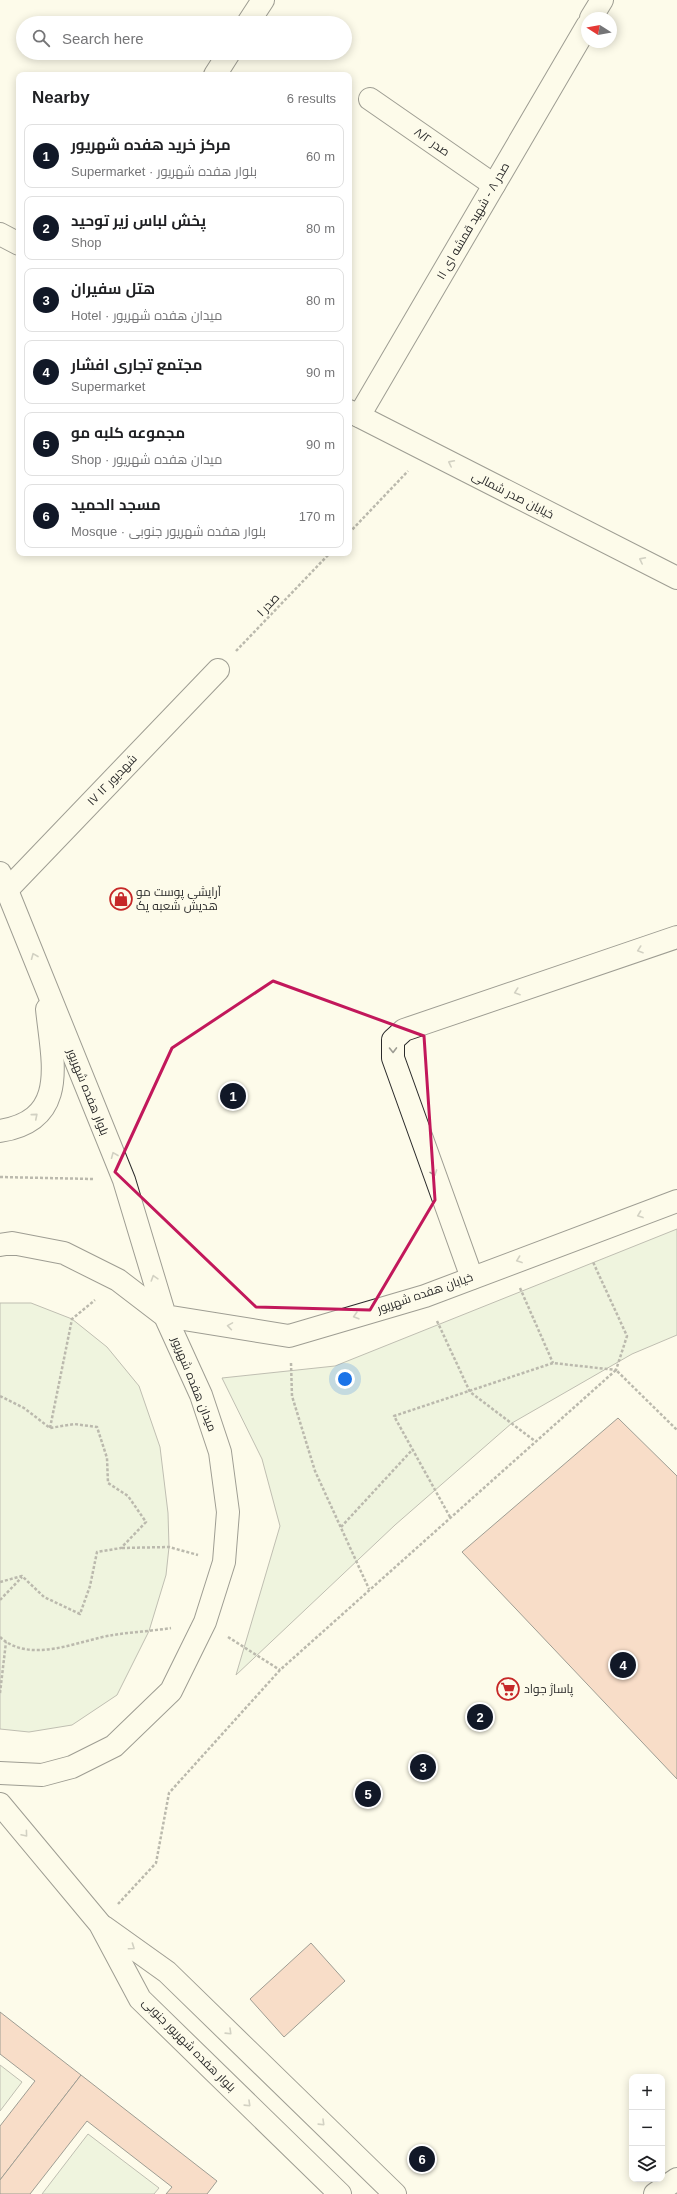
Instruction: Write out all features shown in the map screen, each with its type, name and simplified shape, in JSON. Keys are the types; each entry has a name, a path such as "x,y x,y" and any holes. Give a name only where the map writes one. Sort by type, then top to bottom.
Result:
{"main road":[{"path":"253,16 263,0"},
{"path":"595,12 602,0"},
{"name":"صدر ۸ - شهید قمشه ای ۱۱","path":"354,414 494,185 581,36"},
{"path":"217,72 225,60"},
{"name":"صدر ۸/۲","path":"370,99 494,185"},
{"path":"0,234 16,242"},
{"name":"خیابان صدر شمالی","path":"354,414 677,578"},
{"name":"۱۷ شهدیور ۱۲","path":"3,882 218,670"},
{"name":"بلوار هفده شهریور","path":"3,882 124,1180 165,1316"},
{"path":"472,1278 393,1058 393,1040 404,1030 677,937"},
{"path":"0,1130 15,1128 28,1123 42,1111 51,1095 54,1075 44,981"},
{"name":"خیابان هفده شهریور","path":"165,1316 289,1336 425,1296 677,1201"},
{"name":"میدان هفده شهریور","path":"0,1245 12,1243 64,1254 118,1280 165,1316 201,1395 220,1452 228,1512 224,1562 205,1622 170,1691 114,1746 72,1768 42,1775 0,1773"},
{"name":"بلوار هفده شهریور جنوبی","path":"0,1804 100,1924 140,1999 340,2194"},
{"path":"100,1924 167,1972 395,2194"},
{"path":"656,2194 677,2179"},
{"path":"672,2194 677,2187"}],"path":[{"path":"352,530 428,451"},
{"name":"صدر ۱","path":"218,670 327,556"},
{"path":"0,1176 124,1180"},
{"path":"100,1924 156,1863 169,1793 280,1670 616,1370 627,1336 581,1237"},
{"path":"508,1264 553,1363"},
{"path":"50,1428 72,1319 118,1280"},
{"path":"425,1296 470,1392 535,1442"},
{"path":"289,1336 292,1396 315,1471 370,1589"},
{"path":"450,1517 394,1416 470,1392 553,1363 616,1370 677,1430"},
{"path":"0,1396 24,1408 50,1428 74,1424 97,1428 107,1458 108,1483 128,1496 146,1522 121,1548"},
{"path":"341,1527 412,1449"},
{"path":"22,1576 44,1597 80,1614 90,1586 97,1552 121,1548 169,1547 224,1562"},
{"path":"0,1582 22,1576"},
{"path":"0,1600 22,1576"},
{"path":"0,1637 6,1642 34,1650 70,1647 112,1635 205,1622 280,1670"},
{"path":"0,1693 6,1642"}],"highlighted area":[{"path":"273,981 424,1036 435,1200 370,1310 256,1307 115,1172 172,1048"}],"green space":[{"path":"677,1229 677,1335 632,1354 512,1423 395,1525 236,1675 280,1526 262,1459 222,1378 335,1366"},
{"path":"0,1303 31,1303 72,1319 107,1347 139,1386 160,1447 168,1513 169,1547 166,1575 149,1631 117,1695 72,1725 29,1732 0,1729"},
{"path":"0,2065 22,2082 0,2111"},
{"path":"88,2134 159,2188 154,2194 42,2194"}],"building":[{"path":"618,1418 677,1476 677,1779 462,1552"},
{"path":"311,1943 345,1981 284,2037 250,1999"},
{"path":"0,2012 81,2075 0,2180 0,2126 35,2081 0,2054"},
{"path":"81,2075 217,2181 207,2194 166,2194 172,2187 87,2121 30,2194 0,2194 0,2180"}],"place":[{"name":"آرایشی پوست مو هدیش شعبه یک","path":"121,899"},
{"name":"مرکز خرید هفده شهریور","path":"233,1096"},
{"name":"مجتمع تجاری افشار","path":"623,1665"},
{"name":"پاساژ جواد","path":"508,1689"},
{"name":"پخش لباس زیر توحید","path":"480,1717"},
{"name":"هتل سفیران","path":"423,1767"},
{"name":"مجموعه کلبه مو","path":"368,1794"},
{"name":"مسجد الحمید","path":"422,2159"}]}
